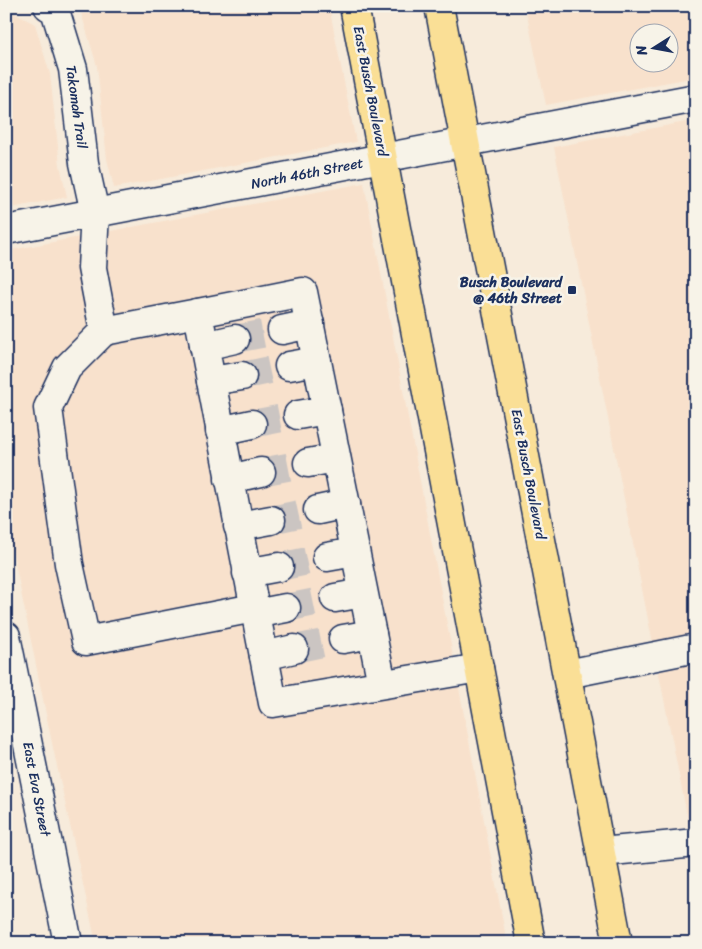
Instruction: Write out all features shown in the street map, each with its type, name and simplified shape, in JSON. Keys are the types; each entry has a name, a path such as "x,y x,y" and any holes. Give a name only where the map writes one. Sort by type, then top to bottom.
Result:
{"main road":[{"name":"East Busch Boulevard","path":"354,6 531,943"},
{"name":"East Busch Boulevard","path":"439,6 618,943"}],"street":[{"name":"Takomah Trail","path":"48,6 55,10 73,69 84,163 95,213 92,268 104,331"},
{"name":"North 46th Street","path":"6,230 696,98"},
{"path":"286,608 255,611 86,641 69,564 48,408 67,368 104,331 303,292 382,684"},
{"path":"198,313 273,703 479,668"},
{"path":"282,330 310,324"},
{"path":"204,346 235,339"},
{"path":"289,366 318,361"},
{"path":"211,382 242,376"},
{"path":"298,415 327,410"},
{"path":"220,431 252,424"},
{"path":"308,463 336,458"},
{"path":"229,479 261,472"},
{"path":"318,510 346,504"},
{"path":"238,526 271,520"},
{"path":"327,557 355,552"},
{"path":"248,573 279,567"},
{"path":"335,598 363,593"},
{"path":"343,639 372,634"},
{"name":"East Eva Street","path":"6,636 68,943"},
{"path":"567,674 696,648"},
{"path":"264,656 294,649"},
{"path":"601,852 696,843"}],"shaded area":[{"path":"79,6 329,6 356,142 114,188 107,159 97,66"},
{"path":"525,6 696,6 696,77 546,105"},
{"path":"6,9 35,24 50,74 60,165 67,197 6,209"},
{"path":"696,120 696,860 554,147"},
{"path":"364,183 507,943 96,943 53,748 6,519 6,251"}],"tunnel":[{"path":"235,339 282,330"},
{"path":"242,376 289,366"},
{"path":"252,424 298,415"},
{"path":"261,472 308,463"},
{"path":"271,520 318,510"},
{"path":"279,567 327,557"},
{"path":"286,608 335,598"},
{"path":"294,649 343,639"}],"place":[{"name":"Busch Boulevard @ 46th Street","path":"572,290"}]}
